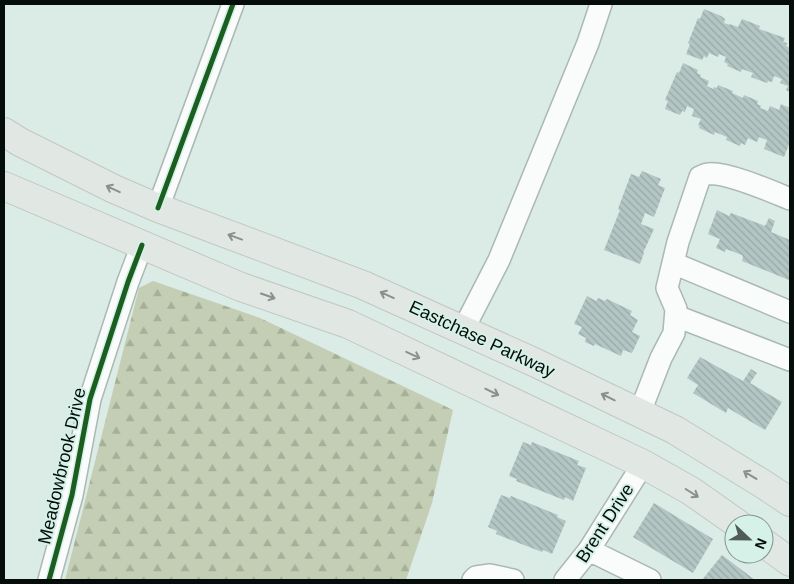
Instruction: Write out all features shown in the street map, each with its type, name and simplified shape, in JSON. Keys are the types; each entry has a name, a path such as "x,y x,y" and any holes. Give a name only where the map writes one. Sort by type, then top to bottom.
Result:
{"main road":[{"name":"Eastchase Parkway","path":"4,132 20,142 114,189 158,208 364,285 640,412 674,430 790,502"},
{"path":"4,185 32,187 102,218 118,222 158,208"},
{"path":"4,185 241,286 348,324 642,464 691,491 724,514"},
{"path":"448,371 463,330"},
{"path":"774,550 790,562"}],"street":[{"path":"158,208 233,4"},
{"path":"463,330 499,260 588,43 601,4"},
{"path":"640,412 661,358 674,333 676,309 667,288 678,242 700,177 708,174 724,175 790,199"},
{"name":"Meadowbrook Drive","path":"49,580 72,495 90,400 128,282 142,245"},
{"path":"673,262 790,312"},
{"path":"676,316 790,360"},
{"name":"Brent Drive","path":"565,580 589,550 642,464"},
{"path":"589,550 650,580"},
{"path":"473,580 476,577 490,575 513,580"}],"green space":[{"path":"153,281 260,318 453,410 432,503 406,580 65,580 139,288"}],"building":[{"path":"704,9 721,16 725,19 724,23 738,27 742,19 760,26 759,29 785,38 783,42 787,43 786,46 790,48 790,92 786,90 788,86 780,83 782,79 774,76 772,82 768,81 767,83 751,77 753,73 742,69 741,72 727,66 728,64 724,62 726,57 719,54 718,57 709,53 707,58 704,56 702,60 686,54 690,44 688,43 698,18 700,19"},
{"path":"683,63 698,70 697,73 701,75 700,77 709,81 707,86 713,89 714,87 717,88 718,85 733,91 732,93 743,98 744,95 758,101 757,104 761,106 760,108 768,111 770,106 779,110 781,104 790,108 790,142 784,157 764,149 767,140 759,137 757,142 748,138 745,145 741,143 740,146 726,140 727,137 715,132 714,135 699,128 700,126 698,125 701,119 692,116 694,109 687,106 685,112 682,111 680,115 665,109 668,101 665,100"},
{"path":"642,171 661,179 658,185 665,188 654,217 645,213 641,224 654,229 640,264 604,250 620,210 618,209 631,174 639,177"},
{"path":"717,210 729,216 731,213 765,226 769,218 775,221 771,232 790,240 789,280 742,261 742,255 726,249 725,252 716,248 720,239 708,234"},
{"path":"587,296 596,301 598,298 605,301 607,299 632,311 630,315 638,320 632,332 640,336 632,353 623,350 621,356 595,344 594,346 585,342 586,338 578,334 582,327 574,324"},
{"path":"700,357 743,381 751,369 757,373 750,383 782,402 765,430 728,408 726,413 693,393 698,385 687,378"},
{"path":"523,442 531,445 532,442 579,461 577,465 586,468 573,501 565,497 564,500 516,481 517,479 509,476"},
{"path":"501,495 510,498 511,496 558,515 557,517 566,521 552,554 496,534 497,531 488,527"},
{"path":"654,503 713,539 693,573 633,537"},
{"path":"722,555 724,557 724,564 734,564 755,580 702,580"}],"cycle path":[{"path":"158,208 233,4"},
{"path":"49,580 72,495 90,399 142,245"}]}
